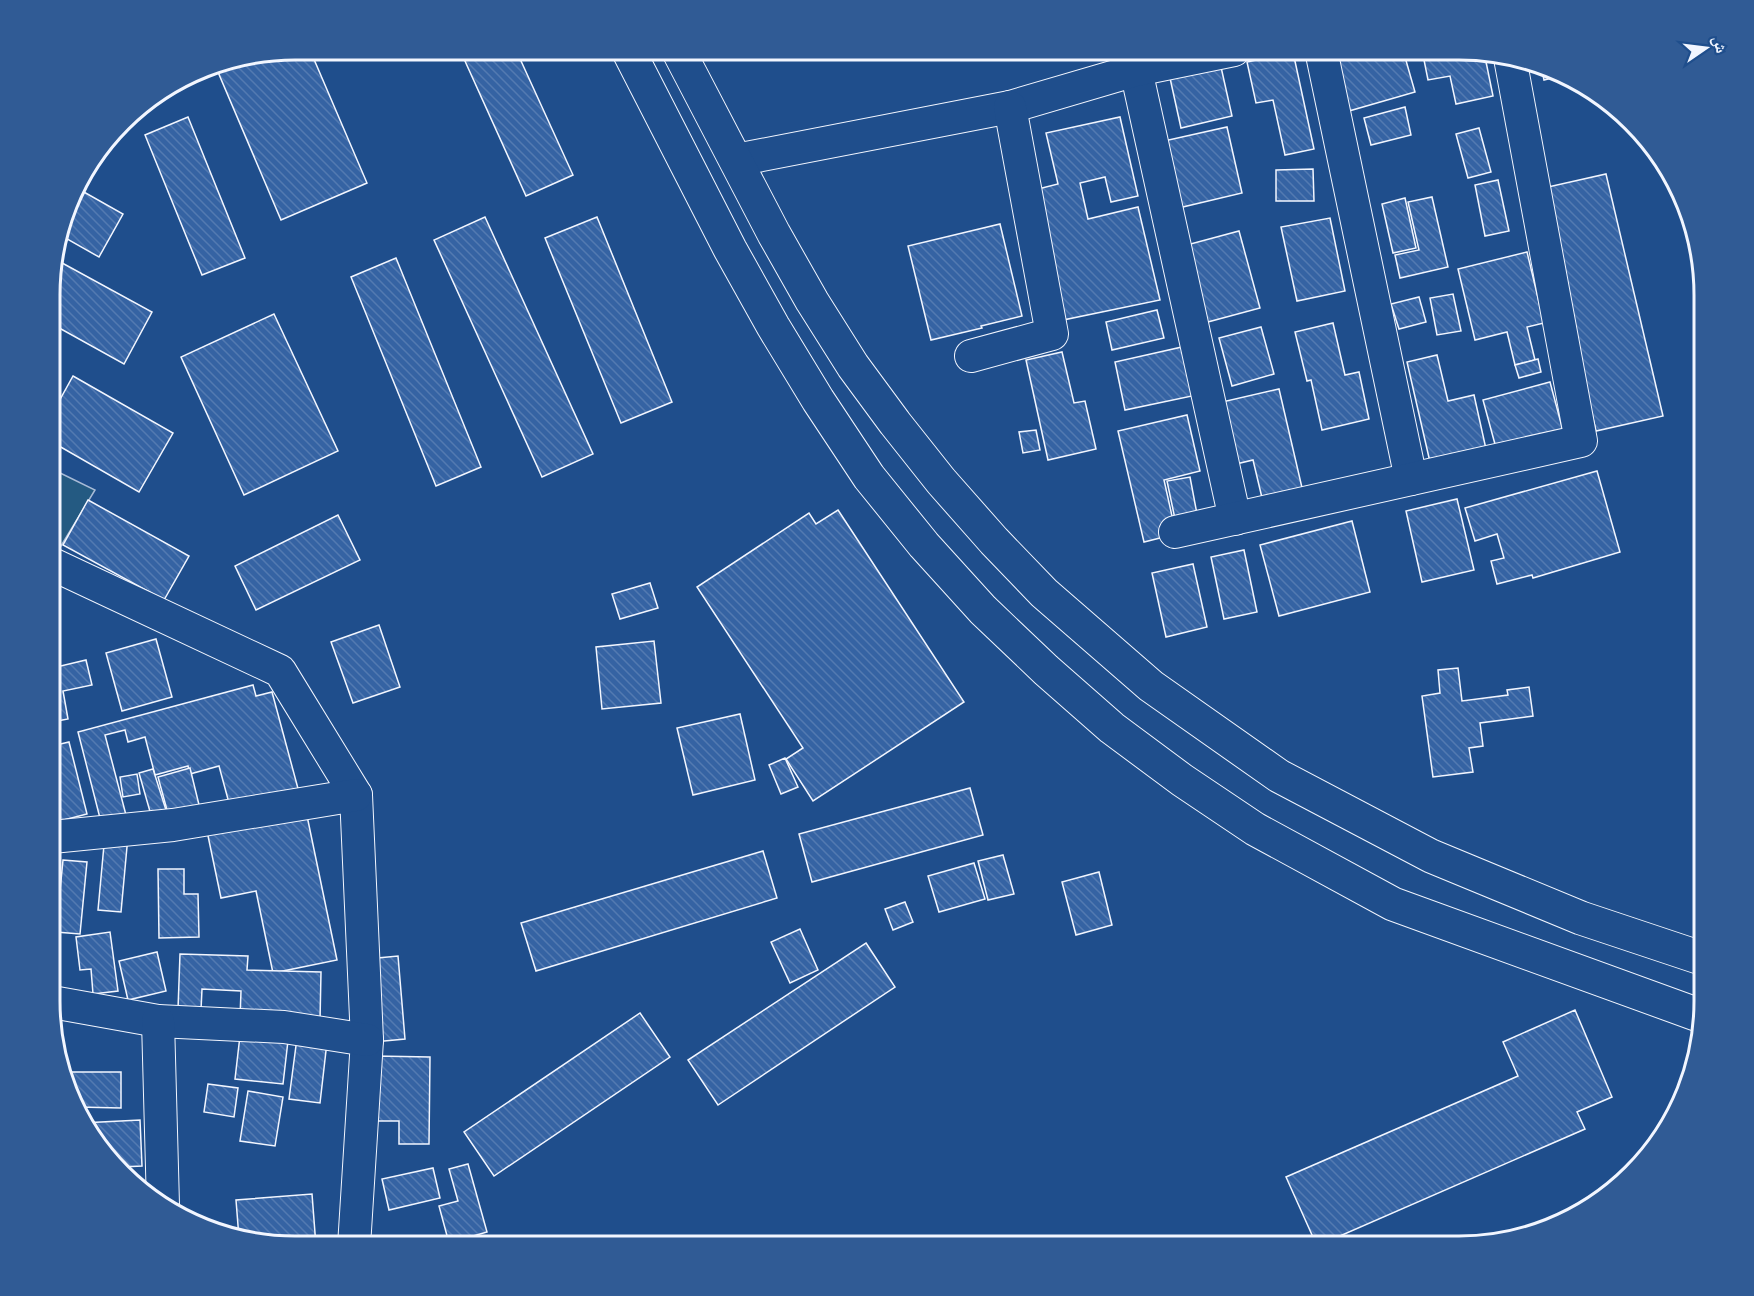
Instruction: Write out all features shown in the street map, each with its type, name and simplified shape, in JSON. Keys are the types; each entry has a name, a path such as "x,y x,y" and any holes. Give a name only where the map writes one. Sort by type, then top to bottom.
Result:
{"main road":[{"path":"633,60 730,249 773,326 869,477 924,545 983,610 1046,670 1112,728 1182,780 1255,829 1393,904 1693,1013"},
{"path":"683,60 774,234 812,302 853,366 941,481 1044,593 1151,686 1279,776 1431,856 1581,918 1694,956"}],"street":[{"path":"736,160 1010,107 1136,70 1185,60"},
{"path":"1323,60 1411,479"},
{"path":"1175,532 1581,441 1512,66"},
{"path":"1136,70 1235,519"},
{"path":"971,356 1052,333 1010,107"},
{"path":"60,568 280,671 356,795 367,1040 355,1236"},
{"path":"60,836 173,825 356,795"},
{"path":"60,1003 158,1021 284,1027 367,1040"},
{"path":"158,1021 163,1194"}],"shaded area":[{"path":"60,473 95,490 60,548"}],"building":[{"path":"314,60 367,183 281,220 218,73 265,62"},
{"path":"465,60 521,60 573,175 526,196"},
{"path":"1295,60 1314,149 1285,155 1273,100 1256,103 1247,62"},
{"path":"1334,60 1406,60 1415,92 1349,111"},
{"path":"1424,60 1486,62 1493,96 1456,104 1450,76 1428,80"},
{"path":"1221,67 1232,116 1181,128 1170,78"},
{"path":"1405,107 1411,135 1371,145 1364,118"},
{"path":"188,117 245,258 202,275 145,135"},
{"path":"1120,117 1138,196 1111,202 1105,177 1080,183 1088,219 1138,207 1160,300 1063,320 1034,190 1058,184 1046,133"},
{"path":"1227,127 1242,193 1170,210 1155,143"},
{"path":"1479,128 1491,172 1468,178 1456,134"},
{"path":"1313,169 1314,201 1276,201 1276,170"},
{"path":"1606,174 1663,416 1596,431 1539,189"},
{"path":"1498,180 1509,231 1485,236 1475,185"},
{"path":"84,192 123,214 99,257 67,239"},
{"path":"1432,197 1448,267 1400,278 1395,255 1419,250 1408,202"},
{"path":"1405,198 1416,248 1393,253 1382,204"},
{"path":"485,217 593,454 542,477 434,240"},
{"path":"597,217 672,402 621,423 545,238"},
{"path":"1330,218 1345,291 1297,301 1281,227"},
{"path":"1000,224 1022,316 931,340 908,246"},
{"path":"1239,231 1260,308 1204,323 1183,246"},
{"path":"1527,252 1544,323 1527,327 1535,360 1515,365 1507,332 1475,340 1458,269"},
{"path":"396,258 481,467 436,486 351,277"},
{"path":"62,263 152,312 124,364 60,328"},
{"path":"1453,294 1461,331 1437,335 1430,298"},
{"path":"1419,297 1426,322 1399,329 1391,304"},
{"path":"1157,310 1164,338 1112,350 1106,322"},
{"path":"274,314 338,451 244,495 181,357"},
{"path":"1333,323 1345,375 1359,372 1369,419 1322,430 1311,380 1307,381 1295,332"},
{"path":"1261,327 1274,374 1232,386 1219,338"},
{"path":"1182,347 1192,396 1125,410 1115,362"},
{"path":"1062,352 1074,403 1085,401 1096,449 1048,460 1026,360"},
{"path":"1437,355 1448,401 1474,395 1486,449 1430,462 1407,362"},
{"path":"1538,359 1541,372 1519,378 1515,365"},
{"path":"73,376 173,433 139,492 60,447 60,400"},
{"path":"1550,382 1566,442 1499,459 1483,400"},
{"path":"1279,389 1303,492 1263,502 1253,460 1236,464 1222,402"},
{"path":"1187,415 1200,471 1164,480 1176,534 1144,542 1118,431"},
{"path":"1036,430 1040,450 1023,453 1019,432"},
{"path":"1597,471 1620,552 1533,578 1532,575 1497,584 1491,561 1504,558 1497,534 1475,541 1465,508"},
{"path":"1190,477 1197,514 1175,519 1167,481"},
{"path":"1457,499 1474,570 1422,582 1406,511"},
{"path":"88,500 189,556 164,600 63,545"},
{"path":"838,510 964,702 813,801 786,759 803,748 697,587 809,513 816,524"},
{"path":"338,515 360,560 256,610 235,566"},
{"path":"1352,521 1370,592 1279,616 1260,545"},
{"path":"1244,550 1257,612 1224,619 1211,557"},
{"path":"1193,564 1207,627 1166,637 1152,573"},
{"path":"650,583 658,608 620,619 612,594"},
{"path":"379,625 400,687 353,703 331,642"},
{"path":"156,639 172,697 122,711 106,653"},
{"path":"654,641 661,703 602,709 596,647"},
{"path":"86,660 92,685 63,691 68,719 60,720 60,666"},
{"path":"1458,668 1462,701 1508,695 1507,690 1529,687 1533,716 1480,723 1483,746 1469,748 1473,772 1433,777 1422,696 1440,693 1438,670"},
{"path":"253,685 256,696 272,692 300,796 232,814 219,766 190,774 188,766 155,775 145,737 128,742 125,730 105,735 126,815 101,822 78,732"},
{"path":"740,714 755,780 693,795 677,728"},
{"path":"69,742 87,814 60,821 60,744"},
{"path":"785,758 798,787 781,794 769,765"},
{"path":"190,768 201,813 170,821 158,777"},
{"path":"153,769 166,810 151,815 139,773"},
{"path":"137,774 140,794 123,797 120,777"},
{"path":"970,788 983,835 812,882 799,834"},
{"path":"306,811 337,960 273,973 256,891 221,898 207,831"},
{"path":"105,834 128,836 121,912 98,910"},
{"path":"763,851 777,898 536,971 521,923"},
{"path":"1003,855 1014,894 988,900 978,861"},
{"path":"63,860 87,862 80,934 60,932"},
{"path":"974,863 985,899 939,912 928,876"},
{"path":"158,869 184,869 184,894 198,894 199,937 159,938"},
{"path":"1099,872 1112,925 1076,935 1062,882"},
{"path":"905,902 913,922 893,930 885,909"},
{"path":"800,929 818,970 790,983 771,942"},
{"path":"110,932 118,991 93,994 91,969 80,970 76,937"},
{"path":"866,943 895,987 718,1105 688,1060"},
{"path":"157,952 166,991 128,1000 119,961"},
{"path":"180,954 248,956 247,970 321,972 320,1021 240,1018 241,991 202,989 201,1010 178,1009"},
{"path":"398,956 405,1039 374,1042 367,959"},
{"path":"1575,1010 1612,1097 1577,1112 1585,1129 1340,1236 1313,1236 1286,1177 1518,1076 1503,1042"},
{"path":"640,1013 670,1057 494,1176 464,1132"},
{"path":"241,1027 289,1032 283,1084 235,1079"},
{"path":"297,1038 327,1042 320,1103 289,1099"},
{"path":"375,1056 430,1057 429,1144 399,1144 399,1121 374,1121"},
{"path":"71,1072 121,1072 121,1108 85,1107"},
{"path":"208,1084 238,1088 234,1117 204,1112"},
{"path":"248,1091 283,1097 275,1146 240,1141"},
{"path":"140,1120 142,1166 129,1167 118,1156 95,1122"},
{"path":"468,1164 487,1232 473,1236 447,1236 439,1206 458,1201 449,1169"},
{"path":"433,1168 440,1198 389,1210 382,1179"},
{"path":"312,1194 315,1236 265,1234 238,1229 236,1200"}]}
